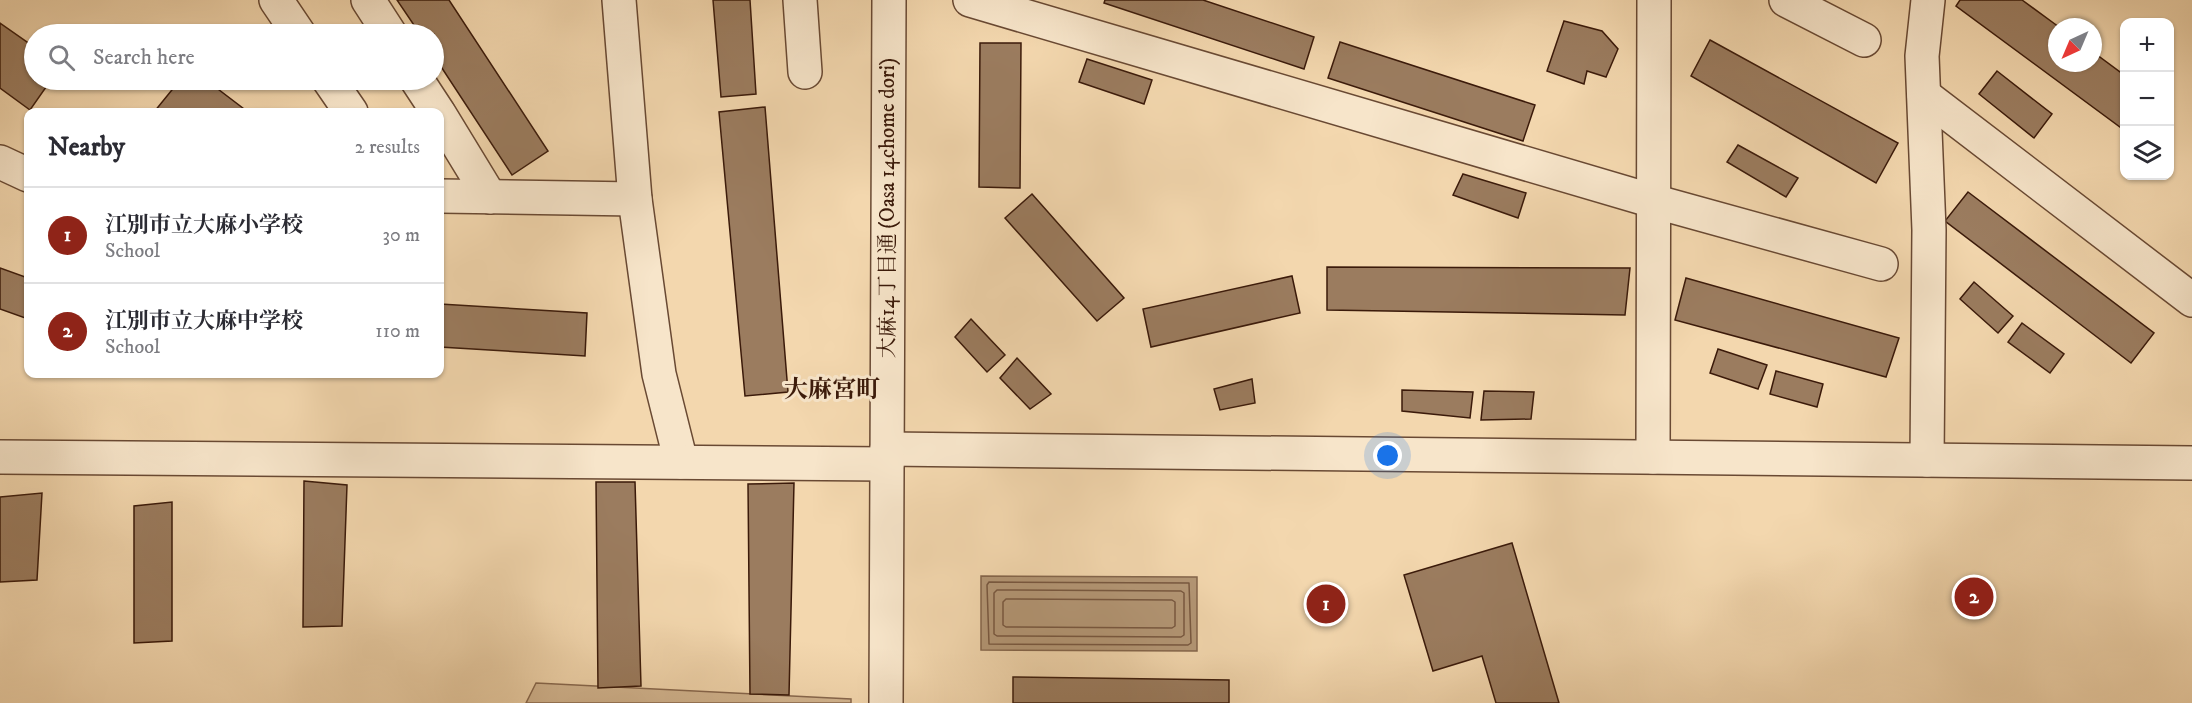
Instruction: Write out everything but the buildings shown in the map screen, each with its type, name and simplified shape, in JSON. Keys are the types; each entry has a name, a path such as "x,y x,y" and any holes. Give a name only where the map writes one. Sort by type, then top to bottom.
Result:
{"street":[{"path":"276,0 292,24"},
{"path":"368,0 384,24"},
{"path":"619,0 635,199 659,374 681,462"},
{"path":"800,0 804,72"},
{"name":"大麻14丁目通 (Oasa 14chome dori)","path":"886,703 889,0"},
{"path":"970,0 1653,201 1881,264"},
{"path":"1653,457 1654,0"},
{"path":"1786,0 1864,40"},
{"path":"1927,460 1929,230 1922,56 1928,0"},
{"path":"336,90 348,108"},
{"path":"423,90 435,108"},
{"path":"1924,95 2192,300"},
{"path":"444,122 490,197"},
{"path":"0,162 24,173"},
{"path":"444,196 635,199"},
{"path":"0,457 681,462 887,456 1653,457 2192,463"}],"shaded area":[{"path":"536,683 851,699 851,703 526,703"}],"water":[{"path":"981,576 1197,577 1197,651 981,650"}],"place":[{"name":"江別市立大麻中学校","path":"1974,597"},
{"name":"江別市立大麻小学校","path":"1326,604"}],"district":[{"name":"大麻宮町","path":"832,390"}]}
